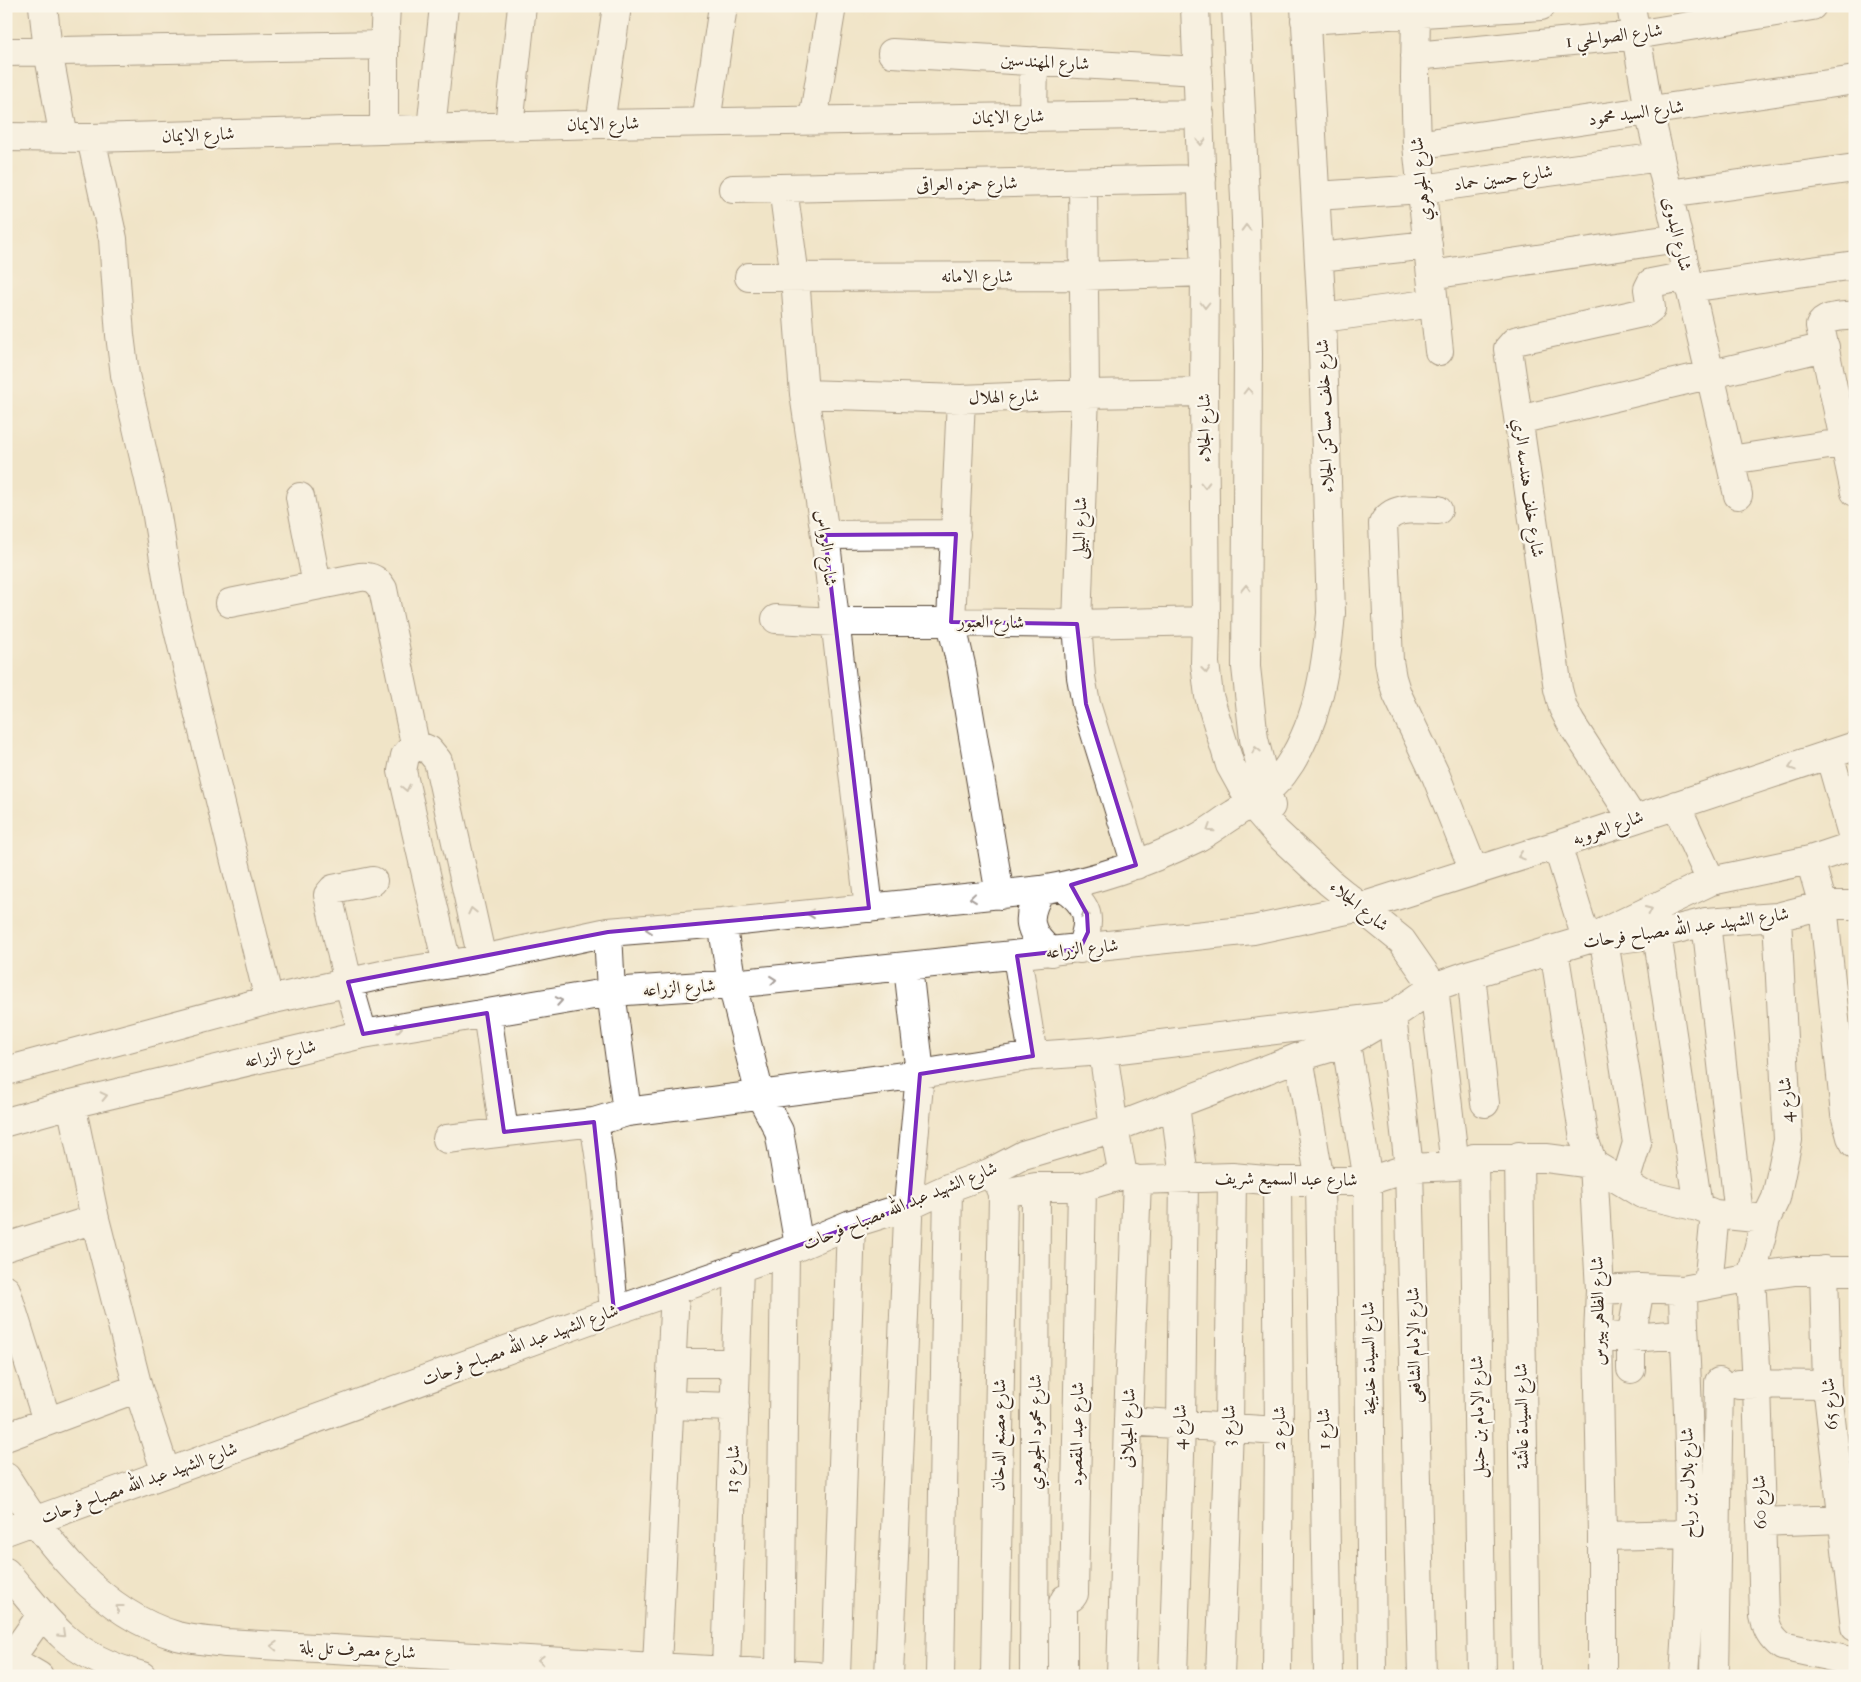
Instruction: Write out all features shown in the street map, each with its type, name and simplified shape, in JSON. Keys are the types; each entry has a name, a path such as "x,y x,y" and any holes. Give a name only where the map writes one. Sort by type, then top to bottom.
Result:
{"street":[{"path":"44,6 48,51 64,138"},
{"path":"384,130 386,6"},
{"path":"431,128 444,6"},
{"path":"509,126 522,6"},
{"path":"600,124 616,6"},
{"path":"706,122 723,6"},
{"path":"813,120 832,6"},
{"name":"شارع الجلاء","path":"1236,6 1246,220 1248,354 1246,667 1259,797"},
{"path":"1305,13 1541,6"},
{"name":"شارع البدوى","path":"1631,6 1649,111 1738,495"},
{"name":"شارع الصوالحي 1","path":"1415,56 1635,35 1812,6"},
{"name":"شارع الجلاء","path":"1189,7 1198,71 1205,272 1205,663 1209,696 1230,765 1259,797 1276,832 1329,882 1402,941 1434,987"},
{"name":"شارع الجوهري","path":"1416,10 1417,145 1439,351"},
{"name":"شارع خلف مساكن الجلاء","path":"1259,797 1282,775 1301,745 1310,722 1319,695 1327,657 1331,612 1322,318 1305,13"},
{"path":"6,52 384,45"},
{"name":"شارع المهندسين","path":"892,53 1198,71"},
{"path":"1033,117 1034,61"},
{"name":"شارع السيد محمود","path":"1417,145 1855,80"},
{"name":"شارع الايمان","path":"6,138 91,138 600,124 1200,114"},
{"path":"91,138 113,239 120,335 126,376 156,510 171,601 269,1000"},
{"name":"شارع حسين حماد","path":"1316,196 1422,189 1660,157"},
{"path":"1668,194 1855,168"},
{"name":"شارع حمزه العراقى","path":"733,189 1202,179"},
{"name":"شارع البيلى","path":"1084,182 1085,394 1077,624 1081,677 1086,704 1136,865"},
{"name":"شارع الرواس","path":"783,188 795,276 804,394 825,535 870,908"},
{"path":"1431,275 1678,238"},
{"path":"1319,257 1428,245"},
{"path":"1688,282 1855,265"},
{"name":"شارع الامانه","path":"748,277 1084,276 1205,272"},
{"name":"شارع خلف هندسه الري","path":"1633,819 1563,708 1556,680 1508,353 1510,345 1515,341 1646,312 1651,308 1648,289 1651,283 1688,282"},
{"path":"1322,318 1434,303"},
{"path":"1855,315 1827,318 1820,326 1850,441 1855,492"},
{"path":"1519,420 1825,348"},
{"path":"1205,353 1214,362 1226,366 1238,363 1248,354"},
{"name":"شارع الهلال","path":"804,394 961,399 1204,392"},
{"path":"961,399 951,622 961,665 1000,895"},
{"path":"1204,439 1213,430 1226,427 1238,430 1248,439"},
{"path":"1730,460 1850,441"},
{"path":"300,497 318,585"},
{"path":"1438,510 1399,510 1392,512 1386,517 1383,524 1389,661 1397,694 1436,776 1474,871"},
{"path":"825,535 956,534"},
{"path":"230,603 367,576 374,578 383,589 415,744"},
{"name":"شارع العبور","path":"776,618 835,622 1077,624 1206,621"},
{"path":"415,744 429,750 438,761 482,959"},
{"path":"415,744 404,756 402,771 447,964"},
{"name":"شارع العروبه","path":"1361,907 1557,845 1855,746"},
{"path":"1597,940 1711,881 1810,860 1855,845 1829,754"},
{"path":"6,1071 269,1000 348,982 482,959 608,932 722,923 1052,889 1136,865 1197,838 1259,797"},
{"path":"1676,805 1711,881"},
{"path":"1557,845 1584,932 1597,940 1637,1144 1624,1182"},
{"path":"1810,860 1823,905 1846,1114 1851,1137 1855,1144"},
{"path":"363,1034 348,982 328,895 333,889 373,881"},
{"path":"1052,889 1078,897 1087,914 1088,932 1080,949"},
{"path":"1050,952 1037,940 1030,924 1032,906 1052,889"},
{"name":"شارع الشهيد عبد الله مصباح فرحات","path":"6,1531 614,1311 792,1249 851,1224 909,1206 948,1188 996,1183 1023,1155 1114,1128 1299,1057 1346,1043 1392,1016 1434,987 1471,974 1554,950 1597,940 1657,934 1706,922 1778,917 1823,905 1855,905"},
{"name":"شارع الزراعه","path":"6,1122 71,1104 363,1034 611,992 732,984 1017,956 1253,930 1361,907"},
{"name":"شارع 4","path":"1751,1277 1766,1219 1776,1198 1788,1140 1778,917"},
{"path":"1706,922 1717,1212"},
{"path":"722,923 732,984 760,1094 780,1131 792,1249 780,1673"},
{"path":"608,932 611,992 627,1112"},
{"path":"1657,934 1717,1212"},
{"name":"شارع الظاهر بيبرس","path":"1554,950 1584,1139 1593,1164 1600,1290 1598,1336 1602,1536 1602,1676"},
{"path":"1017,956 1033,1056"},
{"path":"889,1676 909,1206 920,1074 908,967"},
{"path":"1471,974 1485,1103"},
{"name":"شارع الإمام بن حنبل","path":"1434,987 1464,1162 1482,1676"},
{"path":"487,1013 504,1132"},
{"path":"447,1139 594,1122 627,1112 920,1074 1033,1056 1103,1051 1392,1016"},
{"name":"شارع الإمام الشافعى","path":"1392,1016 1409,1168 1422,1676"},
{"name":"شارع السيدة خديجة","path":"1346,1043 1368,1181 1372,1676"},
{"name":"شارع الجيلانى","path":"1103,1051 1114,1128 1130,1178 1128,1421 1121,1676"},
{"name":"شارع 1","path":"1299,1057 1320,1182 1328,1676"},
{"path":"71,1104 95,1219 138,1388 166,1474"},
{"name":"شارع 4","path":"1173,1676 1181,1424 1184,1178 1175,1105"},
{"path":"594,1122 602,1173 614,1311"},
{"name":"شارع عبد السميع شريف","path":"996,1183 1036,1187 1082,1187 1130,1178 1232,1177 1277,1181 1368,1181 1409,1168 1519,1156 1593,1164"},
{"name":"شارع السيدة عائشة","path":"1519,1156 1526,1676"},
{"path":"1593,1164 1642,1194 1717,1212 1766,1219"},
{"name":"شارع 3","path":"1220,1676 1229,1428 1232,1177"},
{"name":"شارع 2","path":"1277,1181 1279,1431 1277,1676"},
{"name":"شارع مصنع الدخان","path":"995,1676 996,1183"},
{"name":"شارع محمود الجوهري","path":"1034,1676 1036,1187"},
{"name":"شارع عبد المقصود","path":"1063,1676 1063,1603 1074,1594 1082,1187"},
{"path":"940,1676 948,1188"},
{"name":"شارع بلال بن رباح","path":"1684,1676 1690,1534 1684,1334 1717,1212"},
{"path":"6,1247 95,1219"},
{"path":"836,1676 851,1224"},
{"name":"شارع 13","path":"726,1670 739,1267"},
{"name":"شارع 65","path":"1824,1270 1827,1386 1855,1628"},
{"path":"1600,1290 1695,1288 1795,1271 1855,1271"},
{"name":"شارع 60","path":"1751,1277 1757,1385 1764,1616 1767,1629 1782,1646 1855,1662"},
{"path":"1631,1369 1631,1338 1640,1288"},
{"path":"6,1290 11,1321 47,1421"},
{"path":"657,1666 675,1290"},
{"path":"1598,1336 1631,1338 1684,1334"},
{"path":"672,1363 736,1363"},
{"path":"1687,1385 1719,1382 1757,1385 1827,1386"},
{"path":"1714,1676 1719,1382"},
{"path":"6,1437 138,1388"},
{"path":"669,1405 735,1407"},
{"path":"1128,1421 1279,1431"},
{"name":"شارع مصرف تل بلة","path":"6,1477 34,1521 90,1587 130,1616 177,1636 226,1644 817,1676"},
{"path":"1761,1522 1842,1519"},
{"path":"1602,1536 1690,1534"},
{"path":"6,1572 64,1637 92,1656 142,1676"},
{"path":"39,1676 8,1662 42,1614"}],"highlighted area":[{"path":"956,534 951,622 1077,624 1086,704 1136,865 1071,885 1087,914 1088,932 1080,949 1017,956 1033,1056 920,1074 909,1206 614,1311 594,1122 504,1132 487,1013 363,1034 348,982 608,932 869,908 825,535"}]}
